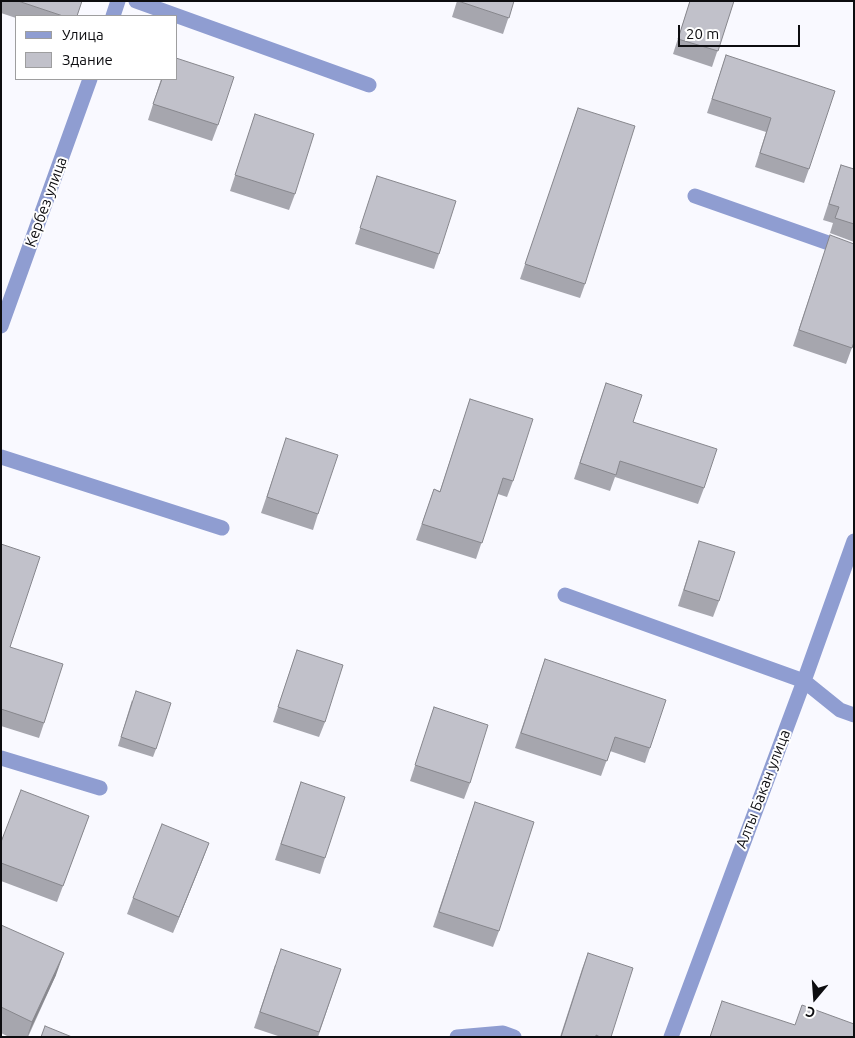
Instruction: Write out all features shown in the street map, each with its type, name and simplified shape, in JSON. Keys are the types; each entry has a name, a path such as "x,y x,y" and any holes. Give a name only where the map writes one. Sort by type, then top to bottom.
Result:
{"street":[{"path":"113,15 118,1"},
{"path":"136,1 175,15"},
{"path":"178,16 369,85"},
{"name":"Кербез улица","path":"1,326 90,80"},
{"path":"695,196 854,252"},
{"path":"1,457 222,528"},
{"name":"Алты Бакан улица","path":"671,1037 804,681 854,541"},
{"path":"565,595 804,681 840,710 854,715"},
{"path":"1,758 100,788"},
{"path":"457,1037 503,1033 514,1037"}],"building":[{"path":"18,1 82,1 77,15 60,15"},
{"path":"458,1 514,1 509,18"},
{"path":"690,1 734,1 718,51 678,39"},
{"path":"726,55 835,91 809,169 760,153 771,118 712,99"},
{"path":"178,59 234,77 218,125 153,104 162,80 178,80"},
{"path":"578,108 635,126 585,284 525,264"},
{"path":"255,114 314,134 295,194 235,175"},
{"path":"841,165 854,169 854,224 835,218 839,207 829,204"},
{"path":"377,176 456,201 439,254 360,228"},
{"path":"830,235 854,244 854,342 852,348 799,330"},
{"path":"606,383 642,395 633,422 717,449 704,488 620,461 616,475 580,463"},
{"path":"470,399 533,419 513,481 503,478 482,543 422,524 434,489 440,492"},
{"path":"286,438 338,455 318,514 267,497"},
{"path":"699,541 735,552 719,601 684,590"},
{"path":"1,544 40,557 10,647 63,664 44,723 1,709"},
{"path":"297,650 343,665 325,722 278,707"},
{"path":"545,659 666,700 650,748 615,737 607,761 521,733"},
{"path":"136,691 171,703 156,749 121,737"},
{"path":"434,707 488,725 470,783 415,765"},
{"path":"301,782 345,797 325,858 281,844"},
{"path":"21,790 89,816 63,886 1,863 1,842"},
{"path":"475,802 534,822 499,931 439,912"},
{"path":"162,824 209,843 179,917 133,898"},
{"path":"1,925 64,953 32,1022 1,1007"},
{"path":"281,949 341,969 319,1032 260,1012"},
{"path":"588,953 633,968 611,1037 596,1035 596,1037 561,1037"},
{"path":"722,1001 795,1025 802,1005 854,1024 854,1037 710,1037"},
{"path":"45,1026 72,1037 41,1037"}]}
